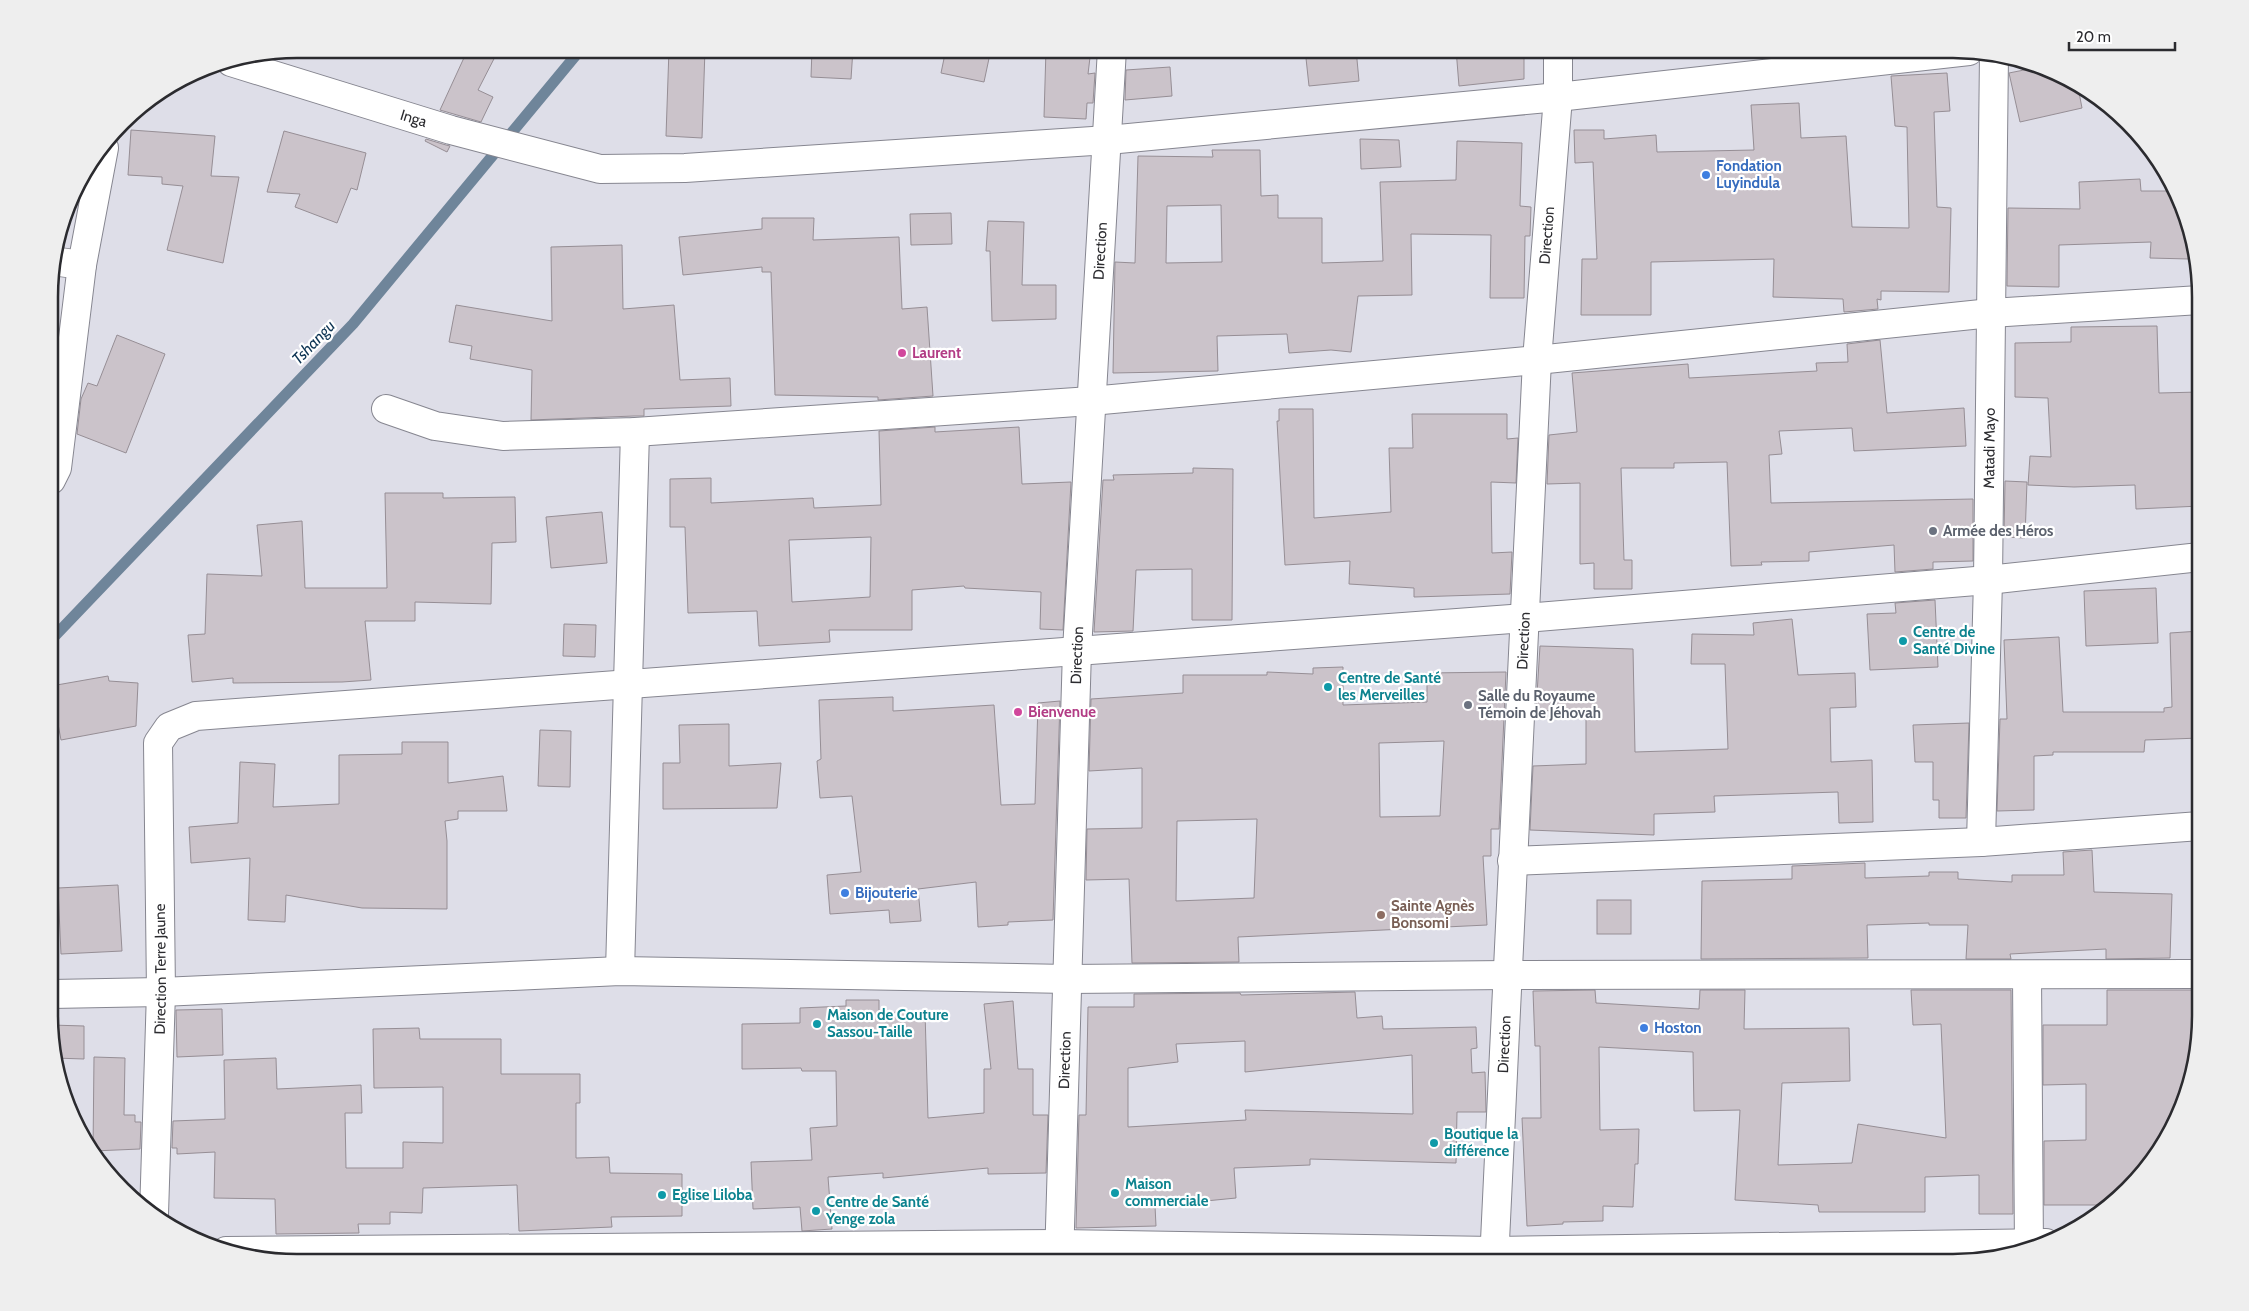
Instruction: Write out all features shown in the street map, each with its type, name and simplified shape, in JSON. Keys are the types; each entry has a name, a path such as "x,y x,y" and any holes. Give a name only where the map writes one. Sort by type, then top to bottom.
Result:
{"street":[{"name":"Direction","path":"1059,1253 1077,650 1112,58"},
{"name":"Direction","path":"1494,1254 1537,360 1558,97 1558,58"},
{"name":"Inga","path":"240,65 451,130 600,169 685,168 1108,140 1558,97 1906,58"},
{"name":"Matadi Mayo","path":"1981,842 1988,580 1994,61"},
{"path":"58,444 82,265 102,158"},
{"path":"60,262 82,265"},
{"path":"386,409 435,426 503,436 635,432 1091,401 1537,360 1991,313 2192,300"},
{"path":"620,971 635,432"},
{"path":"628,686 1077,650 1525,618 1988,580 2192,559"},
{"name":"Direction Terre Jaune","path":"154,1206 161,992 158,743 169,727 196,716 628,686"},
{"path":"1512,861 1981,842 2192,827"},
{"path":"58,994 161,992 620,971 1068,979 1507,975 2192,974"},
{"path":"2027,974 2035,1239"},
{"path":"1592,1254 2012,1245"},
{"path":"266,1251 1204,1254"}],"building":[{"path":"464,58 494,58 478,90 493,97 481,122 440,110"},
{"path":"669,58 705,58 702,138 666,136"},
{"path":"812,58 852,58 851,79 811,77"},
{"path":"944,58 989,58 984,82 941,73"},
{"path":"1046,58 1090,58 1088,74 1095,73 1093,103 1087,103 1086,119 1044,117"},
{"path":"1306,58 1357,58 1359,81 1309,86"},
{"path":"1457,58 1524,58 1524,79 1459,86"},
{"path":"1170,67 1172,96 1125,100 1126,70"},
{"path":"2027,69 2058,82 2079,95 2082,108 2020,122 2009,73"},
{"path":"1947,73 1950,111 1934,112 1937,207 1951,208 1949,292 1881,291 1881,300 1877,299 1878,309 1844,312 1843,299 1773,297 1774,259 1651,262 1651,315 1581,315 1582,259 1597,259 1593,162 1575,163 1574,130 1604,130 1604,139 1656,135 1657,152 1754,150 1751,105 1799,103 1801,138 1846,136 1852,227 1909,228 1907,127 1895,126 1891,76"},
{"path":"131,130 215,136 211,176 239,177 223,263 167,250 183,186 162,184 162,177 128,175"},
{"path":"284,131 366,153 357,190 351,188 337,223 295,207 300,194 267,192"},
{"path":"426,139 450,146 447,152 425,141"},
{"path":"1360,139 1399,140 1401,167 1361,169"},
{"path":"1457,141 1522,143 1520,206 1531,207 1530,236 1525,236 1524,298 1490,298 1491,235 1411,234 1412,295 1358,296 1351,352 1331,350 1289,353 1287,334 1217,336 1218,371 1113,373 1115,262 1135,263 1138,156 1213,157 1212,150 1260,150 1261,196 1278,195 1278,218 1322,218 1322,263 1383,261 1380,182 1456,180","holes":["1221,205 1222,262 1166,263 1167,206"]},
{"path":"2140,179 2141,191 2167,191 2179,220 2188,259 2150,258 2151,242 2059,245 2059,287 2007,286 2008,208 2080,209 2079,182"},
{"path":"951,213 952,244 911,245 910,214"},
{"path":"762,218 814,218 813,240 899,237 902,309 927,307 933,396 878,400 878,397 775,395 771,272 762,272 762,267 683,275 679,237 762,229"},
{"path":"988,221 1024,222 1022,285 1056,285 1056,319 992,321 990,251 986,251"},
{"path":"622,245 623,309 674,305 680,380 730,378 731,406 644,409 644,416 531,420 532,370 470,359 472,346 449,342 456,305 552,321 551,247"},
{"path":"2157,326 2159,393 2192,392 2192,506 2136,509 2135,485 2074,487 2028,485 2030,456 2051,457 2048,398 2015,397 2015,343 2071,342 2071,327"},
{"path":"117,335 165,354 126,453 77,434 81,399 88,383 97,386"},
{"path":"1880,340 1887,413 1964,408 1966,446 1854,451 1852,428 1779,431 1782,454 1769,455 1771,503 1973,499 1973,561 1933,562 1933,569 1895,572 1894,545 1809,552 1809,561 1761,562 1762,565 1731,566 1727,462 1674,463 1674,468 1621,468 1624,560 1632,560 1632,589 1594,589 1594,563 1580,564 1580,483 1547,484 1549,435 1577,432 1572,373 1688,364 1689,378 1817,371 1816,363 1848,362 1847,344"},
{"path":"1279,409 1313,409 1314,518 1391,512 1389,448 1413,448 1412,414 1507,414 1507,439 1518,438 1516,483 1491,482 1492,553 1512,552 1510,594 1414,597 1414,588 1349,584 1350,561 1285,565 1277,421 1279,421"},
{"path":"935,427 935,432 1019,427 1022,484 1071,482 1063,630 1040,629 1041,592 965,588 964,586 912,590 912,630 829,630 830,642 759,646 757,611 688,613 685,527 670,527 670,479 711,478 711,503 813,498 814,508 881,505 879,431","holes":["871,537 870,597 792,602 789,540"]},
{"path":"1193,468 1233,469 1232,620 1192,620 1192,569 1136,570 1133,631 1094,632 1103,480 1114,480 1113,475 1193,473"},
{"path":"2005,481 2027,482 2025,538 2004,537"},
{"path":"385,493 443,493 443,498 515,497 516,542 492,543 491,604 415,602 415,621 365,621 371,680 233,683 233,678 192,682 188,635 205,634 207,574 262,576 257,525 302,521 305,588 387,588"},
{"path":"602,512 607,563 551,568 546,517"},
{"path":"2156,588 2158,643 2086,646 2084,591"},
{"name":"Centre de Santé Divine","path":"1935,600 1938,667 1870,670 1867,614 1896,613 1895,603"},
{"path":"1792,619 1798,675 1855,673 1856,707 1830,708 1831,762 1872,760 1873,822 1839,823 1838,792 1714,796 1715,812 1654,814 1654,835 1530,830 1533,766 1586,764 1586,713 1536,710 1540,646 1633,649 1635,752 1728,749 1725,664 1691,664 1692,634 1754,635 1753,623"},
{"path":"564,624 596,625 595,657 563,656"},
{"path":"2192,632 2192,738 2145,740 2144,752 2053,752 2053,755 2034,756 2034,810 1997,811 2000,719 2007,719 2004,640 2059,637 2063,712 2164,712 2164,708 2172,707 2170,633"},
{"path":"1343,667 1343,705 1427,702 1427,673 1506,672 1499,829 1491,829 1491,856 1483,856 1487,925 1238,937 1239,962 1132,963 1129,879 1086,880 1087,829 1142,828 1142,768 1089,771 1091,699 1183,693 1183,675 1267,675 1267,672 1313,674 1313,668","holes":["1444,741 1440,816 1380,817 1379,743","1257,819 1254,898 1176,901 1177,821"]},
{"path":"108,676 109,681 138,683 136,726 61,740 58,724 58,685"},
{"path":"893,697 893,711 994,705 1001,805 1035,804 1038,703 1060,701 1053,920 1008,922 1008,925 978,927 976,882 918,889 921,921 890,923 889,910 830,914 827,875 861,872 852,796 820,798 817,761 821,759 819,700"},
{"path":"1969,723 1966,818 1939,818 1939,800 1933,800 1933,762 1915,762 1913,725"},
{"path":"729,724 729,766 781,763 777,808 663,809 663,763 680,763 679,725"},
{"path":"540,730 571,731 570,787 538,786"},
{"path":"402,742 448,742 448,783 503,776 507,811 458,811 458,819 445,821 447,841 447,909 362,908 286,895 285,922 248,920 250,858 191,863 189,827 238,823 240,762 275,764 273,807 339,804 339,755 402,754"},
{"path":"2092,850 2094,892 2172,894 2170,958 2106,959 2106,949 2010,954 2011,959 1966,959 1968,925 1929,925 1929,923 1867,925 1868,958 1701,959 1702,881 1792,879 1792,866 1865,863 1865,878 1929,876 1929,872 1958,872 1958,879 2012,882 2012,875 2064,875 2063,852"},
{"path":"118,885 122,951 61,954 58,888"},
{"path":"1597,900 1631,900 1631,934 1597,934"},
{"path":"1595,990 1596,1003 1699,1009 1700,990 1745,990 1744,1029 1849,1028 1850,1081 1782,1083 1778,1165 1852,1163 1858,1124 1946,1138 1941,1024 1913,1025 1911,990 2011,990 2013,1214 1979,1214 1979,1175 1925,1177 1925,1212 1819,1212 1818,1205 1735,1200 1740,1110 1694,1111 1693,1052 1599,1047 1600,1130 1639,1129 1638,1164 1635,1164 1633,1207 1603,1206 1603,1221 1563,1222 1563,1224 1527,1226 1522,1118 1541,1118 1540,1046 1535,1046 1533,991"},
{"path":"2107,990 2192,990 2191,1030 2187,1061 2173,1106 2151,1147 2132,1172 2097,1205 2044,1205 2044,1141 2086,1140 2086,1084 2043,1085 2043,1025 2107,1025"},
{"path":"1355,992 1357,1018 1382,1016 1383,1029 1476,1027 1477,1048 1471,1049 1472,1073 1485,1072 1486,1112 1457,1112 1456,1163 1310,1159 1310,1165 1234,1168 1236,1198 1155,1206 1156,1226 1076,1228 1079,1115 1086,1115 1088,1007 1134,1007 1134,994 1240,993 1241,995","holes":["1245,1041 1245,1072 1412,1055 1413,1114 1245,1110 1246,1120 1128,1127 1128,1068 1178,1062 1176,1044"]},
{"path":"846,1000 879,1000 879,1013 925,1011 928,1118 984,1113 984,1069 991,1069 984,1004 1013,1001 1018,1069 1033,1069 1033,1115 1048,1115 1046,1173 988,1174 988,1168 883,1178 883,1173 828,1177 832,1229 802,1231 800,1207 753,1209 751,1162 812,1160 810,1128 837,1126 836,1071 802,1071 801,1068 742,1069 742,1024 800,1023 800,1008 846,1006"},
{"path":"222,1009 223,1055 177,1057 176,1010"},
{"path":"58,1025 84,1026 84,1059 62,1058"},
{"path":"419,1028 420,1039 501,1039 501,1074 580,1074 580,1103 576,1103 576,1158 609,1157 610,1173 682,1174 682,1216 611,1217 612,1227 519,1231 517,1185 423,1188 422,1213 390,1212 390,1224 358,1224 359,1233 276,1234 275,1199 214,1198 215,1152 177,1154 177,1148 172,1148 173,1121 225,1119 224,1060 276,1058 277,1089 361,1085 362,1113 345,1113 346,1168 403,1168 403,1142 443,1143 443,1087 374,1088 373,1029"},
{"path":"94,1057 125,1058 124,1115 135,1115 135,1122 141,1122 140,1149 101,1151 93,1139"}],"waterway":[{"name":"Tshangu","path":"58,633 353,324 574,58"}],"place":[{"name":"Fondation Luyindula","path":"1706,175"},
{"name":"Laurent","path":"902,353"},
{"name":"Armée des Héros","path":"1933,531"},
{"name":"Centre de Santé Divine","path":"1903,641"},
{"name":"Centre de Santé les Merveilles","path":"1328,687"},
{"name":"Salle du Royaume Témoin de Jéhovah","path":"1468,705"},
{"name":"Bienvenue","path":"1018,712"},
{"name":"Bijouterie","path":"845,893"},
{"name":"Sainte Agnès Bonsomi","path":"1381,915"},
{"name":"Maison de Couture Sassou-Taille","path":"817,1024"},
{"name":"Hoston","path":"1644,1028"},
{"name":"Boutique la différence","path":"1434,1143"},
{"name":"Maison commerciale","path":"1115,1193"},
{"name":"Eglise Liloba","path":"662,1195"},
{"name":"Centre de Santé Yenge zola","path":"816,1211"}]}
